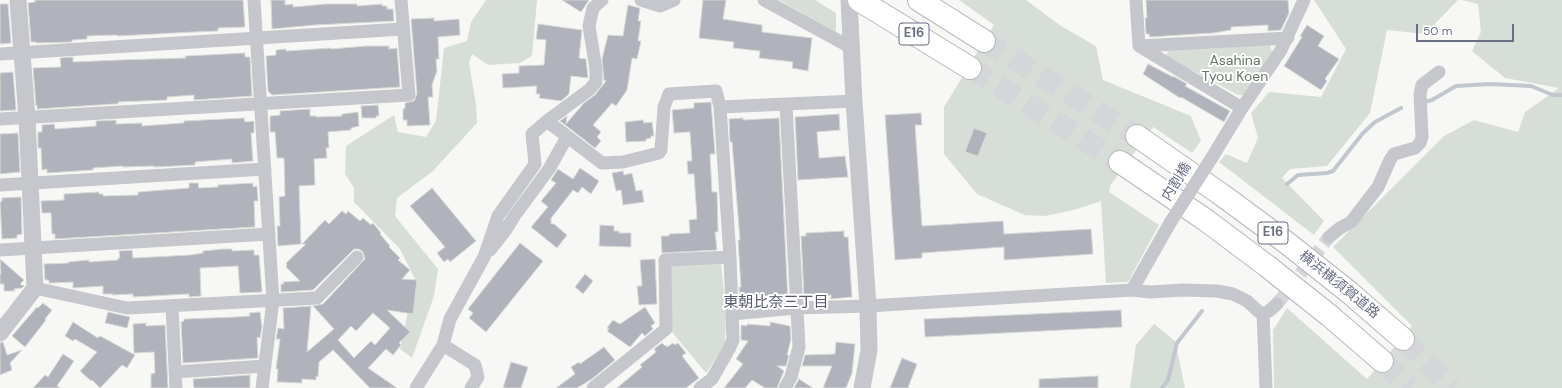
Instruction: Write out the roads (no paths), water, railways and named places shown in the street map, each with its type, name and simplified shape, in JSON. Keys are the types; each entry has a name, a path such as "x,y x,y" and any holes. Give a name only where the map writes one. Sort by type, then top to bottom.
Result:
{"highway":[{"name":"E16","path":"858,0 970,68"},
{"name":"E16","path":"919,0 984,41"},
{"name":"横浜横須賀道路","path":"1137,136 1222,195 1286,243 1350,293 1403,339"},
{"name":"E16","path":"1120,162 1182,204 1267,266 1330,316 1382,361"}],"street":[{"path":"0,333 35,288 27,118 18,0"},
{"path":"254,0 273,301 262,388"},
{"path":"0,119 409,95 401,0"},
{"path":"485,256 498,216 535,164 532,134 589,90 596,82 596,68 589,26 593,8 602,0"},
{"path":"641,0 660,6 674,0"},
{"path":"764,0 852,48"},
{"path":"849,0 854,101 868,306 869,350 862,388"},
{"path":"1136,0 1139,46"},
{"name":"内割橋","path":"1132,290 1170,223 1242,108 1282,50 1304,0"},
{"path":"0,54 403,29"},
{"path":"1139,46 1288,38"},
{"path":"1139,46 1242,108"},
{"path":"1329,237 1340,228 1351,222 1378,187 1394,154 1415,148 1420,143 1422,136 1420,94 1422,85 1439,72"},
{"path":"547,121 602,162 623,162 659,153 661,150 664,107 669,94 716,91 720,107 730,257 733,340 715,383 700,388"},
{"path":"720,107 854,101"},
{"path":"785,388 791,378 799,347 786,104"},
{"path":"416,388 444,345 450,319 485,256 505,231 549,169 567,137"},
{"path":"0,186 265,169"},
{"path":"0,250 269,234"},
{"path":"35,288 126,308 172,307 317,298 357,257"},
{"path":"593,388 666,329 665,260 730,257"},
{"path":"732,314 796,308 868,306 1132,290 1150,292 1183,290 1217,291 1233,294 1247,301 1263,314"},
{"path":"1263,314 1269,311 1276,304"},
{"path":"172,307 176,388"},
{"path":"1263,314 1266,388"},
{"path":"444,345 475,365 478,377 472,388"},
{"path":"175,372 265,366"}],"waterway":[{"path":"1428,101 1456,86 1490,84 1531,86 1553,95 1562,95"},
{"path":"1287,184 1298,175 1327,173 1333,171 1363,133 1375,122 1401,108"},
{"path":"1162,388 1168,380 1177,343 1202,311"}],"tunnel":[{"path":"984,41 1137,136"},
{"path":"970,68 1120,162"},
{"path":"1277,304 1329,237"},
{"path":"1403,339 1452,388"},
{"path":"1382,361 1410,388"}],"district":[{"name":"東朝比奈三丁目","path":"776,303"}],"park label":[{"name":"Asahina Tyou Koen","path":"1235,70"}]}
